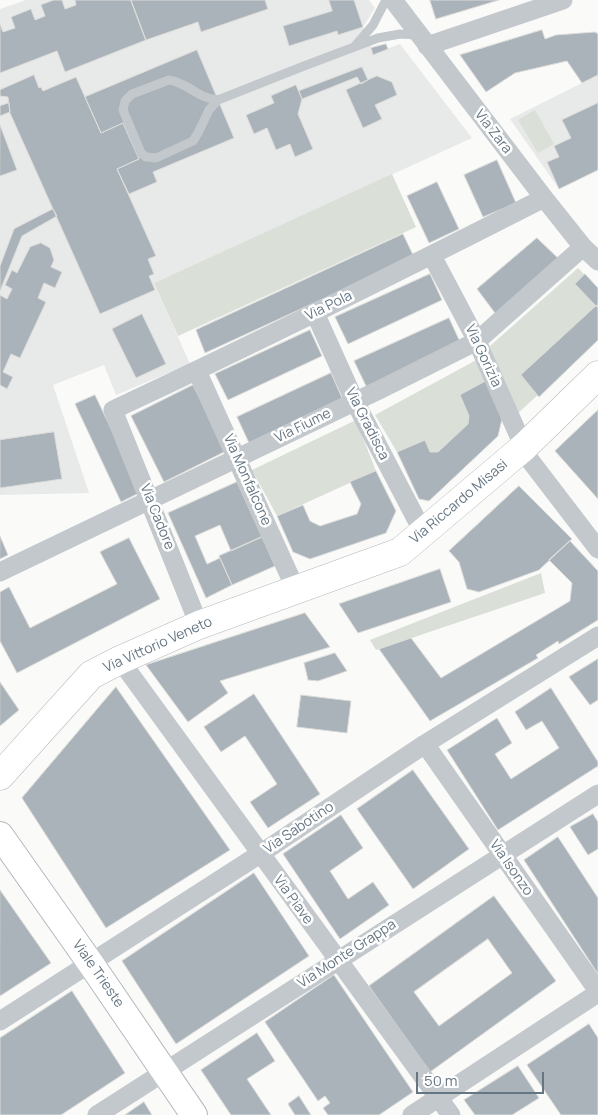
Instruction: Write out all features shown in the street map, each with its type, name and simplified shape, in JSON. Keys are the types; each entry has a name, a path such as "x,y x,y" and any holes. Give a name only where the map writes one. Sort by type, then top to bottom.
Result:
{"main road":[{"name":"Via Riccardo Misasi","path":"296,590 400,552 423,532 527,453 598,375"},
{"name":"Via Vittorio Veneto","path":"0,776 91,675 199,625 296,590"}],"street":[{"name":"Via Zara","path":"393,0 544,198 583,247 598,261"},
{"path":"423,40 562,0"},
{"name":"Via Pola","path":"113,410 432,256 544,198"},
{"name":"Via Fiume","path":"0,572 477,341 583,247"},
{"name":"Via Gorizia","path":"432,256 477,341 527,453 598,549"},
{"name":"Via Gradisca","path":"315,313 354,402 423,532"},
{"name":"Via Monfalcone","path":"197,371 296,590"},
{"name":"Via Cadore","path":"113,410 199,625"},
{"name":"Via Sabotino","path":"0,1021 260,854 425,744 598,636"},
{"name":"Via Piave","path":"120,660 450,1115"},
{"name":"Via Isonzo","path":"425,744 598,992"},
{"name":"Via Monte Grappa","path":"97,1115 598,794"},
{"name":"Viale Trieste","path":"0,835 194,1115"},
{"path":"412,1115 598,992"}],"lane":[{"path":"354,48 373,25 386,0"},
{"path":"218,100 209,110 193,141 156,158 146,157 141,153 123,110 125,101 132,94 169,80 178,81 206,99 218,100 378,38 400,34 423,40"}],"shaded area":[{"path":"26,0 369,0 375,8 363,27 374,54 400,44 472,138 154,283 190,364 116,395 104,365 53,385 89,493 0,495 0,9"},
{"path":"598,75 598,170 559,189 510,119"},
{"path":"535,110 554,144 538,153 518,120"},
{"path":"392,174 416,227 178,336 154,283"},
{"path":"578,268 598,288 598,340 517,414 490,346"},
{"path":"480,358 486,381 460,395 469,416 468,424 438,452 430,452 425,440 397,452 375,415"},
{"path":"356,420 376,471 277,516 252,470"},
{"path":"541,573 545,593 376,650 370,640"}],"building":[{"path":"54,0 62,0 65,9 76,5 75,0 131,0 146,40 65,72 57,51 0,73 0,24 3,32 15,28 11,17 31,9 35,20 45,16 41,5"},
{"path":"131,0 265,0 268,9 201,32 198,22 146,40"},
{"path":"329,0 354,0 363,27 338,35 337,31 289,46 283,26 332,11"},
{"path":"430,0 499,0 436,19"},
{"path":"542,30 545,39 556,35 595,32 598,34 598,75 582,83 567,61 515,73 486,92 460,55"},
{"path":"386,44 388,49 373,55 371,48"},
{"path":"197,50 234,138 153,172 157,182 129,194 117,169 139,159 123,123 101,133 85,97"},
{"path":"362,67 368,80 361,84 357,77 302,99 299,91"},
{"path":"34,75 39,88 41,87 43,91 76,77 101,133 123,123 139,159 117,169 156,256 148,259 154,274 149,276 155,290 100,314 10,113 8,97 0,96 0,90"},
{"path":"377,76 392,82 397,95 375,105 382,119 363,128 346,90"},
{"path":"296,85 302,99 298,114 313,149 295,157 290,144 276,150 267,128 254,134 246,115 274,103 271,96"},
{"path":"9,103 10,112 0,116 0,106"},
{"path":"598,103 598,170 559,189 547,162 559,157 554,146 571,138 562,120"},
{"path":"0,125 17,170 0,176"},
{"path":"497,160 516,203 483,217 464,175"},
{"path":"437,182 459,229 429,243 407,196"},
{"path":"53,209 57,216 22,236 0,291 0,266 14,229"},
{"path":"403,234 414,257 205,353 196,330"},
{"path":"537,238 561,261 498,317 477,289"},
{"path":"41,243 50,248 54,260 51,267 62,272 55,288 44,283 38,298 46,302 20,358 11,354 3,372 13,377 7,389 0,385 0,295 7,299 12,289 5,285 12,270 17,273 30,247"},
{"path":"430,274 442,300 348,344 335,317"},
{"path":"585,274 598,288 598,304 596,306 575,284"},
{"path":"596,306 598,308 598,340 539,397 521,375"},
{"path":"142,314 166,364 136,378 112,329"},
{"path":"449,318 461,344 367,388 354,361"},
{"path":"310,330 322,356 228,400 215,374"},
{"path":"331,373 343,400 249,443 237,417"},
{"path":"486,381 502,419 498,436 429,501 419,499 397,452 425,440 430,452 438,452 468,424 469,416 460,395"},
{"path":"193,385 226,451 164,482 131,416"},
{"path":"95,395 141,492 121,502 75,404"},
{"path":"598,410 598,499 555,451"},
{"path":"54,432 62,479 0,488 0,440"},
{"path":"376,471 396,511 386,533 310,559 293,552 277,516 303,505 310,521 320,526 357,514 361,504 350,482"},
{"path":"237,482 262,537 231,551 220,525 195,536 207,564 220,558 232,585 206,598 168,513"},
{"path":"519,486 572,539 539,570 479,592 467,589 459,562 449,551"},
{"path":"0,536 8,555 0,559"},
{"path":"262,537 275,566 232,585 219,556"},
{"path":"129,538 160,599 17,673 0,641 0,592 9,587 30,628 117,584 100,552"},
{"path":"570,541 598,571 598,620 559,644 558,641 536,655 538,658 430,721 379,649 411,638 441,678 570,601 572,583 549,560"},
{"path":"440,569 451,602 358,633 339,604"},
{"path":"305,613 330,647 220,681 228,693 188,722 146,665"},
{"path":"335,653 347,671 318,681 308,680 304,663"},
{"path":"598,659 598,700 590,705 569,677"},
{"path":"0,682 19,710 0,726"},
{"path":"116,687 230,850 106,928 22,798"},
{"path":"551,688 598,762 598,766 498,830 447,750 497,718 512,743 495,754 511,779 559,748 542,721 526,730 515,712"},
{"path":"254,694 320,794 268,828 250,802 277,784 245,736 221,752 204,727"},
{"path":"301,695 351,701 347,733 297,727"},
{"path":"413,770 469,849 413,889 357,809"},
{"path":"593,814 598,822 598,849 588,855 570,827"},
{"path":"341,815 363,848 330,871 348,899 373,882 389,905 340,939 283,854"},
{"path":"558,837 598,898 598,974 524,860"},
{"path":"254,873 309,956 176,1044 122,961"},
{"path":"0,890 51,963 0,996"},
{"path":"494,896 556,981 430,1072 369,986","holes":["488,939 512,973 439,1026 414,992"]},
{"path":"334,975 413,1092 379,1115 328,1115 323,1108 330,1103 325,1096 318,1101 265,1022"},
{"path":"72,991 125,1073 61,1115 0,1115 0,1038"},
{"path":"589,1024 598,1038 598,1115 561,1115 527,1065"},
{"path":"257,1033 275,1061 247,1079 271,1115 231,1115 201,1070"},
{"path":"518,1066 539,1098 512,1115 475,1115 464,1100"},
{"path":"299,1096 311,1115 295,1115 288,1104"},
{"path":"144,1102 152,1115 125,1115"}]}
